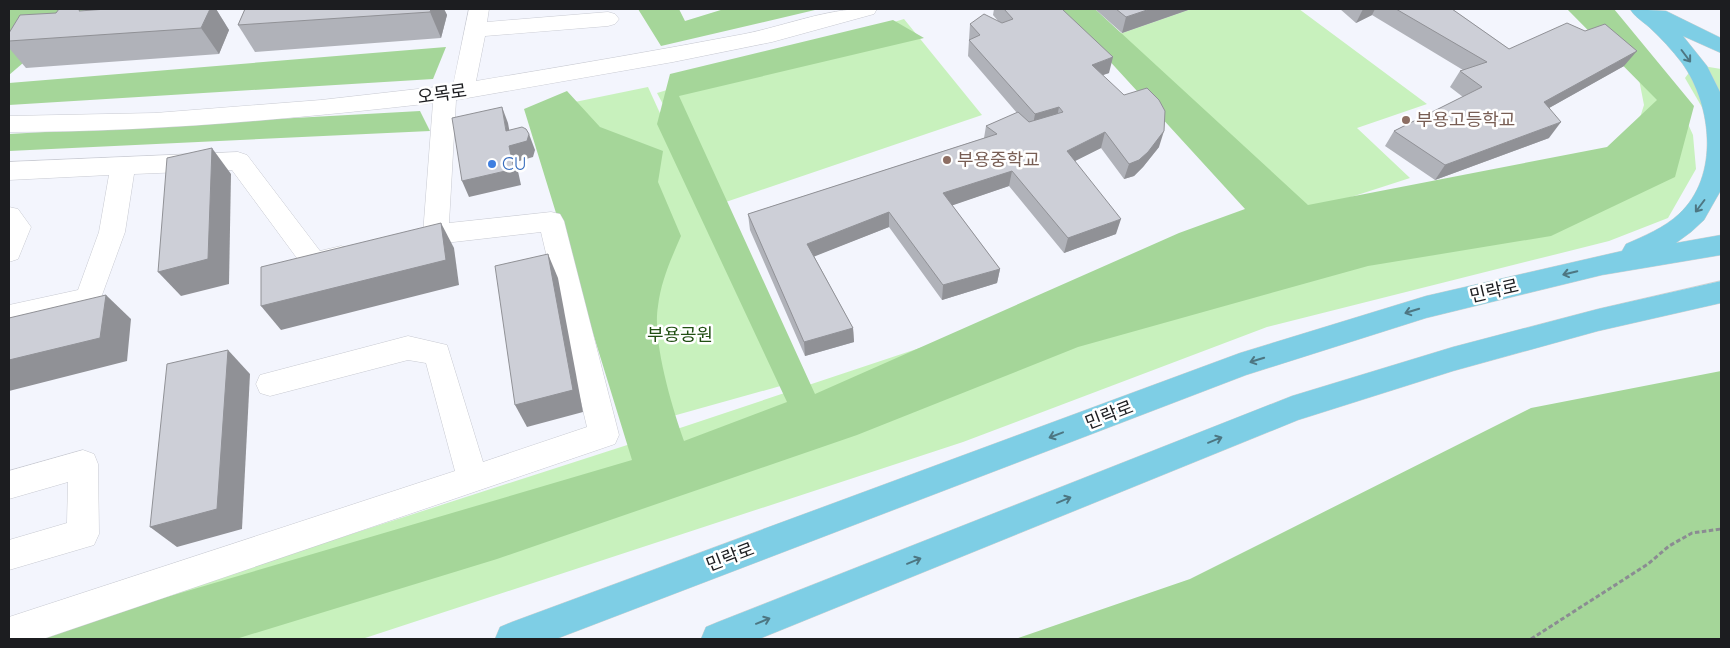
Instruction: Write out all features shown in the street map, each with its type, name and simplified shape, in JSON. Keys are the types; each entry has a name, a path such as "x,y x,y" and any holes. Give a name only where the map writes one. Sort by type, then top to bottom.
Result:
{"main road":[{"path":"1602,265 1657,241 1687,222 1703,204 1712,183 1717,160 1717,118 1710,95 1698,72 1682,50 1640,9"},
{"path":"1646,9 1721,46"},
{"name":"민락로","path":"512,639 1240,365 1426,307 1602,265 1721,244"},
{"path":"718,639 1292,409 1453,359 1598,320 1721,292"}],"street":[{"path":"9,634 604,435 551,221 426,236 454,93 479,9"},
{"name":"오목로","path":"9,124 156,121 321,108 454,93 763,37 867,9"},
{"path":"474,30 608,19"},
{"path":"9,171 238,161 314,262 361,251"},
{"path":"9,316 88,298 112,232 123,166"},
{"path":"9,216 18,227 9,252"},
{"path":"270,384 408,348 437,353 473,480"},
{"path":"9,485 83,464 83,534 9,555"}],"path":[{"path":"1532,639 1648,564 1692,533 1721,528"}],"green space":[{"path":"9,9 86,9 9,75"},
{"path":"638,9 679,9 685,21 724,9 815,10 661,46"},
{"path":"1062,9 1095,9 1308,205 1607,147 1657,100 1567,9 1614,9 1694,106 1675,177 1551,236 1368,266 1078,347 857,435 497,559 236,639 24,639 632,460 524,109 567,91 600,127 663,151 658,182 681,236 661,288 657,320 658,337 664,374 684,441 787,402 657,124 670,74 893,20 924,38 679,96 815,394 1179,233 1245,209"},
{"path":"1191,9 1299,9 1427,104 1357,128 1410,178 1280,220 1102,40"},
{"path":"904,19 982,115 717,205 657,93"},
{"path":"446,47 433,79 9,105 9,83"},
{"path":"1703,66 1721,69 1721,140 1685,78 1691,70"},
{"path":"1637,69 1677,100 1693,135 1696,169 1668,218 1609,241 1267,327 963,442 362,639 26,639 683,427 1261,234 1626,161 1644,105"},
{"name":"부용공원","path":"648,87 784,385 630,428 531,111"},
{"path":"420,111 430,131 9,151 9,134"},
{"path":"1721,371 1721,639 1015,639 1190,579 1531,408"}],"building":[{"path":"59,9 80,9 79,11 107,9 210,9 201,28 9,41 9,33 20,15 56,13"},
{"path":"245,9 431,9 430,12 238,25"},
{"path":"1004,9 1062,9 1113,57 1092,65 1124,95 1147,88 1159,100 1165,111 1164,131 1148,152 1139,160 1129,164 1105,132 1067,151 1121,219 1068,238 1012,171 943,193 1000,269 943,285 889,212 807,244 853,328 804,342 748,214 997,134 986,126 1018,112 1029,122 1063,112 1059,107 1035,114 969,40 980,35 970,24 984,14 1002,23 1013,19"},
{"path":"1116,9 1150,9 1126,17"},
{"path":"1396,9 1452,9 1509,49 1567,23 1585,31 1605,24 1637,51 1544,102 1561,122 1445,165 1394,131 1482,87 1460,71 1487,62"},
{"path":"502,107 506,131 522,127 529,134 527,141 509,146 514,169 462,181 452,118"},
{"path":"212,148 208,259 158,272 167,158"},
{"path":"441,223 446,260 261,306 261,267"},
{"path":"548,254 573,390 515,405 495,266"},
{"path":"106,295 100,338 9,360 9,318"},
{"path":"228,350 217,509 150,527 167,364"}],"place":[{"name":"부용고등학교","path":"1406,120"},
{"name":"부용중학교","path":"947,160"},
{"name":"CU","path":"492,164"}]}
